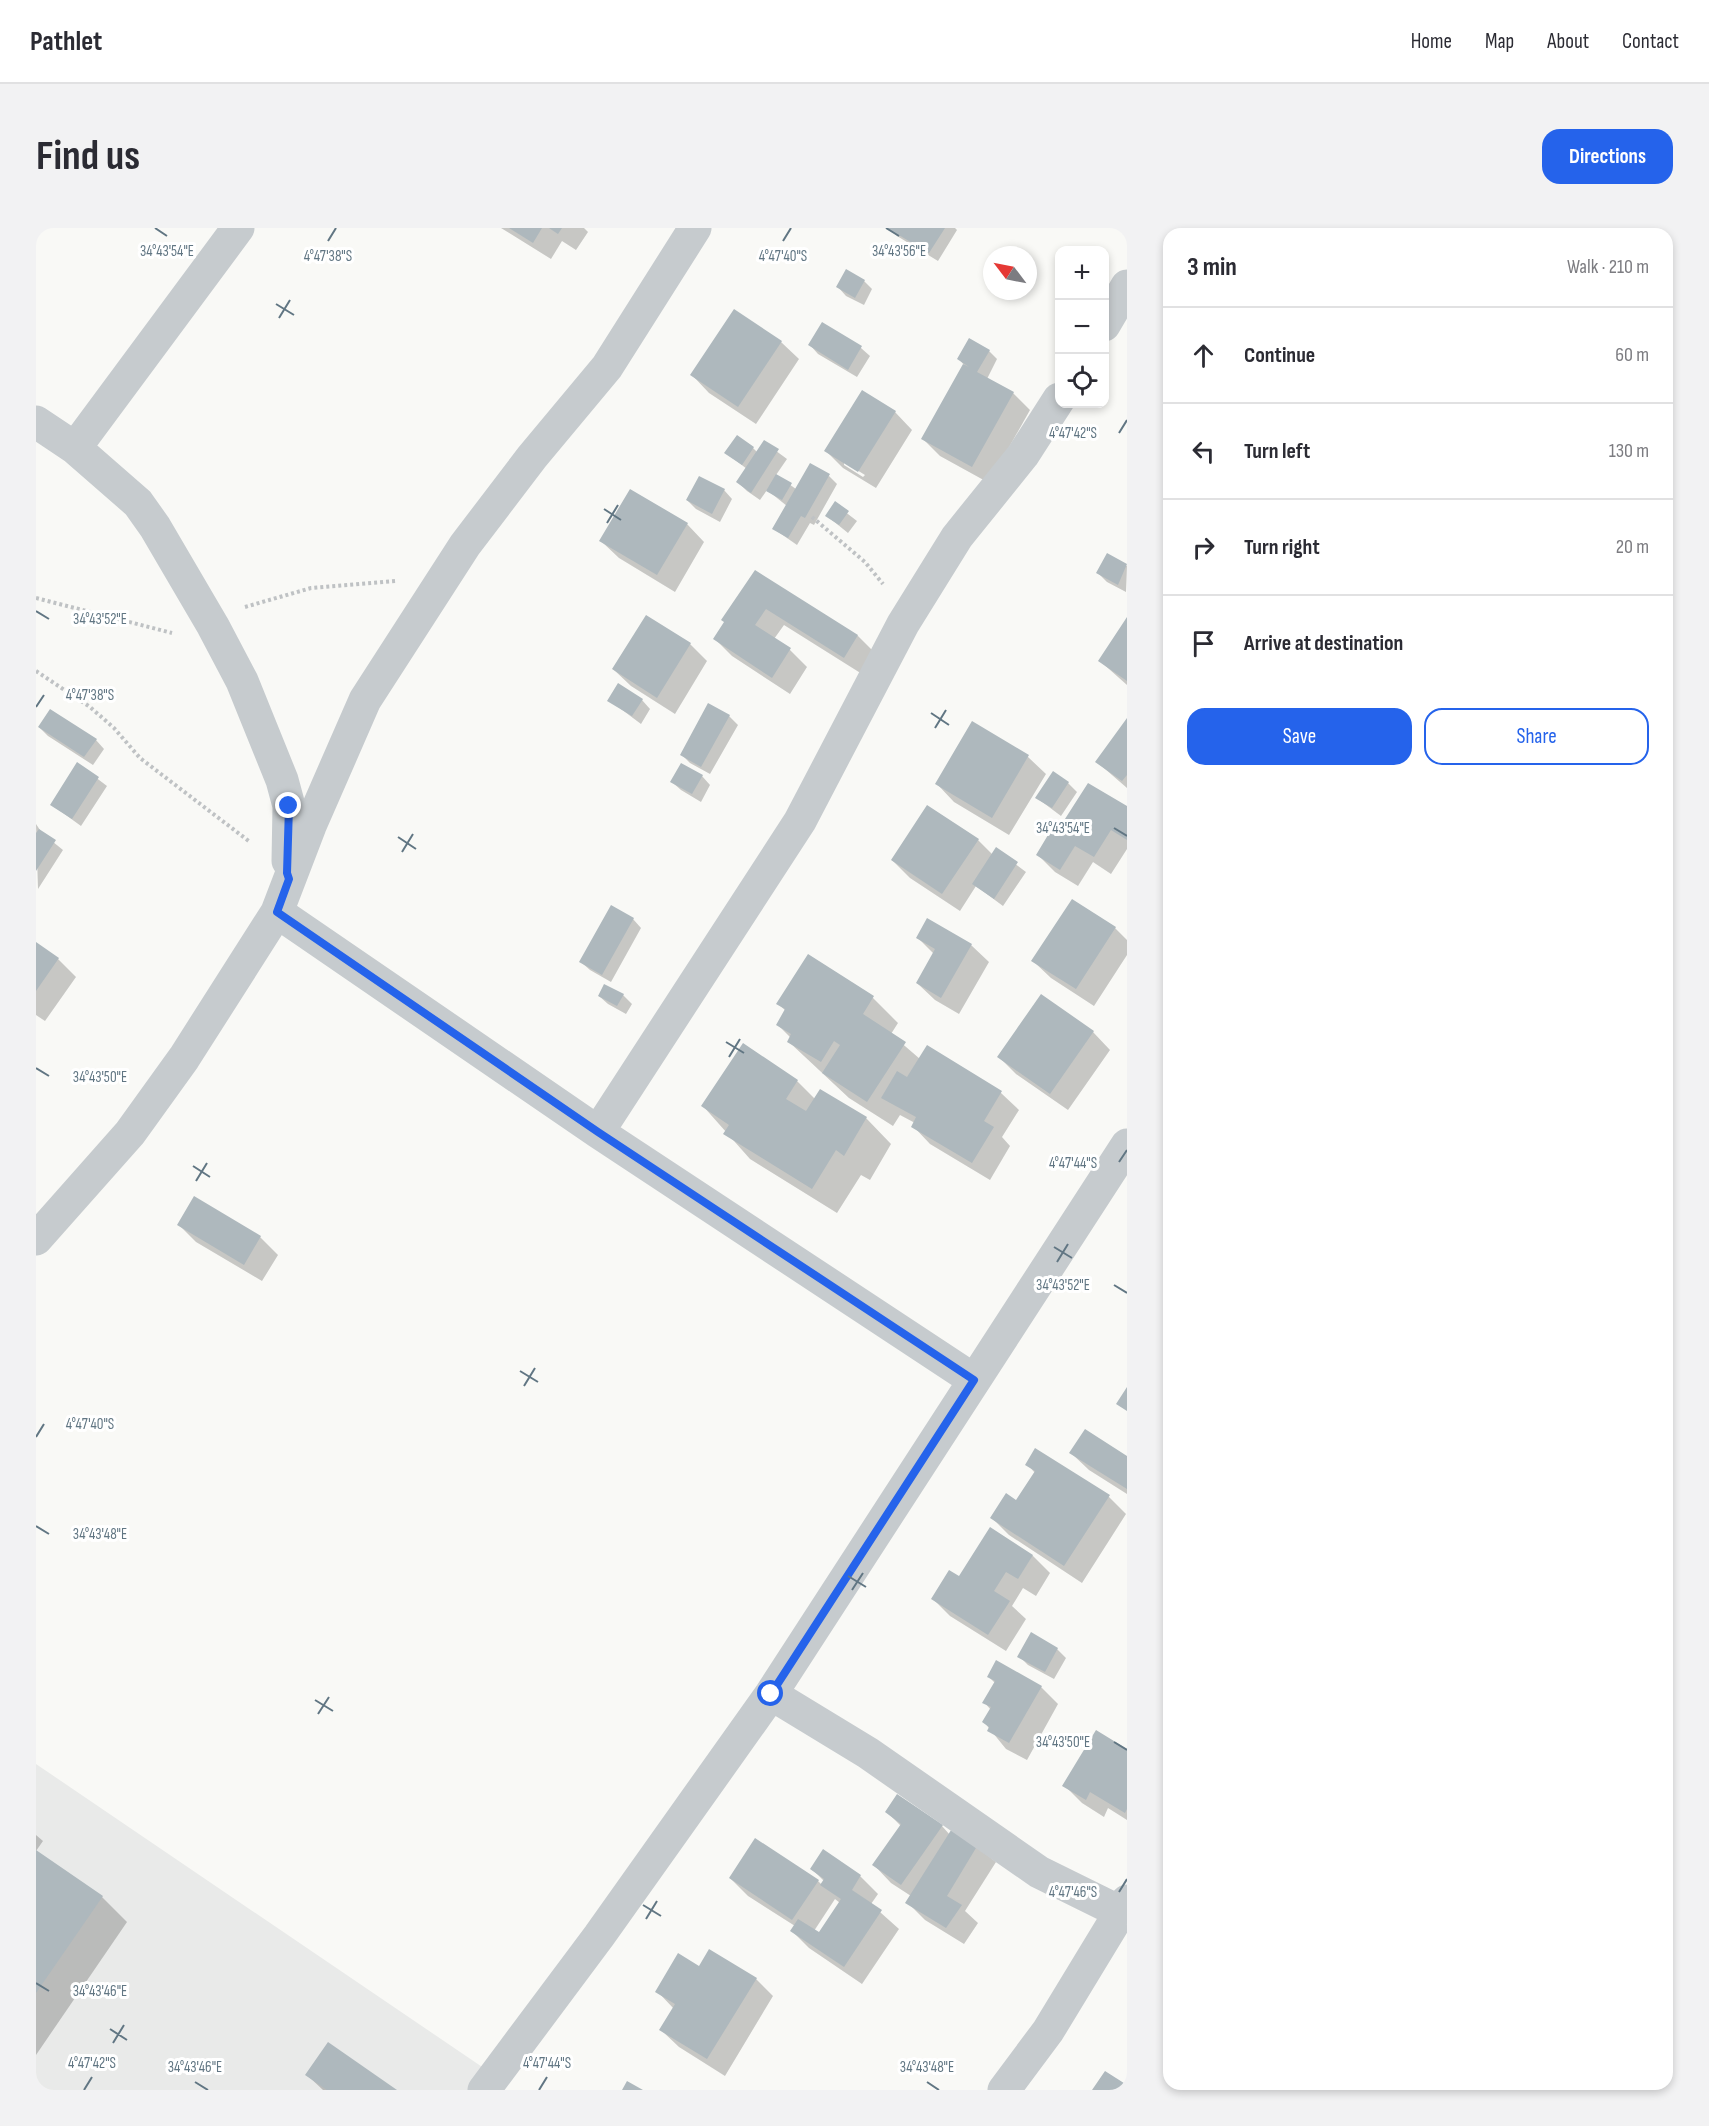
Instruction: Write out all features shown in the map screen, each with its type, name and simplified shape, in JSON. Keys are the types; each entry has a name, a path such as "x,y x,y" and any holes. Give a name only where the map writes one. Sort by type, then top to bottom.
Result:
{"street":[{"path":"75,448 238,228"},
{"path":"36,1239 130,1133 184,1058 277,912 288,876 365,700 465,545 532,457 607,367 695,228"},
{"path":"1109,317 1127,286"},
{"path":"598,1132 800,821 903,624 957,537 1023,455 1055,405"},
{"path":"36,422 75,448 138,503 155,527 213,626 242,681 282,780 289,806 288,876"},
{"path":"277,912 598,1132 974,1380"},
{"path":"484,2090 771,1694 1127,1145"},
{"path":"771,1694 868,1753 1039,1872 1123,1906 1048,2031 1004,2090"}],"path":[{"path":"812,516 870,568 881,581 903,624"},
{"path":"36,598 159,631 192,633 213,626 234,612 278,596 311,588 369,585 407,578"},
{"path":"36,671 90,707 114,728 140,758 241,834 288,876"}],"shaded area":[{"path":"36,1764 494,2075 484,2090 36,2090"}],"building":[{"path":"509,228 542,228 533,243"},
{"path":"549,228 562,228 558,234"},
{"path":"887,228 945,228 929,253"},
{"path":"846,269 865,280 855,298 836,287"},
{"path":"734,309 782,341 738,407 690,375"},
{"path":"822,322 862,346 848,370 808,345"},
{"path":"969,338 990,350 977,372 1014,392 972,467 921,439 963,364 969,367 957,359"},
{"path":"862,390 896,411 858,472 824,451"},
{"path":"737,435 754,447 742,465 724,453"},
{"path":"764,440 779,449 751,493 736,482"},
{"path":"810,463 830,474 805,518 801,516 788,538 772,529"},
{"path":"776,474 792,483 782,500 766,491"},
{"path":"699,476 725,489 712,514 686,500"},
{"path":"630,489 688,523 657,575 599,541"},
{"path":"835,501 849,511 839,525 825,516"},
{"path":"1107,553 1127,564 1118,585 1096,573"},
{"path":"755,570 858,635 844,658 766,609 755,625 791,648 772,678 713,639 724,622 721,620"},
{"path":"646,615 691,643 657,698 612,669"},
{"path":"1127,617 1127,681 1098,661"},
{"path":"618,683 643,699 632,716 607,701"},
{"path":"708,703 730,715 701,767 680,755"},
{"path":"50,709 97,739 84,757 38,727"},
{"path":"1127,718 1127,775 1122,781 1095,762"},
{"path":"972,721 1029,755 992,818 935,784"},
{"path":"77,762 99,777 72,819 50,805"},
{"path":"681,763 703,775 692,794 670,782"},
{"path":"1053,771 1069,782 1052,808 1035,798"},
{"path":"1088,783 1127,806 1127,840 1111,830 1094,857 1075,846 1060,870 1036,855 1051,830 1056,833"},
{"path":"927,805 979,839 942,894 891,860"},
{"path":"39,829 56,840 36,871 36,833"},
{"path":"996,847 1018,862 994,899 972,884"},
{"path":"1072,899 1116,927 1076,989 1031,961"},
{"path":"611,905 634,918 602,975 579,962"},
{"path":"927,918 972,944 941,998 916,983 935,949 916,938"},
{"path":"36,942 59,958 36,991"},
{"path":"808,954 874,996 863,1014 906,1042 867,1102 822,1073 840,1045 834,1041 821,1062 787,1042 791,1034 776,1025 785,1009 776,1004"},
{"path":"604,984 624,994 617,1006 598,996"},
{"path":"1041,994 1094,1031 1050,1094 997,1057"},
{"path":"743,1043 798,1080 786,1099 806,1111 820,1089 867,1117 844,1156 836,1150 812,1189 723,1134 729,1125 701,1106"},
{"path":"927,1045 1002,1091 984,1121 994,1127 972,1163 911,1127 916,1117 881,1098 897,1071 907,1077"},
{"path":"194,1196 261,1236 244,1265 177,1225"},
{"path":"1127,1387 1127,1411 1116,1404"},
{"path":"1085,1429 1127,1456 1127,1489 1069,1453"},
{"path":"1035,1448 1110,1495 1064,1566 990,1518 1006,1493 1016,1500 1035,1471 1025,1465"},
{"path":"990,1527 1033,1555 1018,1579 1006,1572 994,1591 1010,1601 988,1635 931,1599 949,1570 959,1576"},
{"path":"1031,1632 1058,1648 1045,1672 1017,1657"},
{"path":"996,1660 1042,1686 1009,1743 987,1731 989,1727 982,1722 991,1707 982,1703 995,1681 987,1677"},
{"path":"1096,1730 1127,1749 1127,1809 1125,1813 1090,1792 1086,1800 1062,1786"},
{"path":"897,1794 943,1825 901,1885 872,1865 901,1824 885,1812"},
{"path":"953,1827 979,1843 947,1896 962,1905 946,1928 905,1903"},
{"path":"755,1838 819,1880 792,1920 729,1878"},
{"path":"823,1849 861,1875 852,1890 882,1910 844,1967 790,1931 798,1919 819,1932 841,1899 820,1885 824,1879 810,1869"},
{"path":"36,1850 103,1896 36,1993"},
{"path":"709,1949 757,1978 707,2059 659,2030 675,2004 655,1992 678,1953 699,1966"},
{"path":"328,2042 397,2090 327,2090 305,2075"},
{"path":"1105,2071 1127,2085 1127,2090 1092,2090"},
{"path":"627,2081 643,2090 622,2090"}],"route":[{"path":"289,806 287,873 289,879 277,912 598,1132 974,1380 771,1694"}]}
